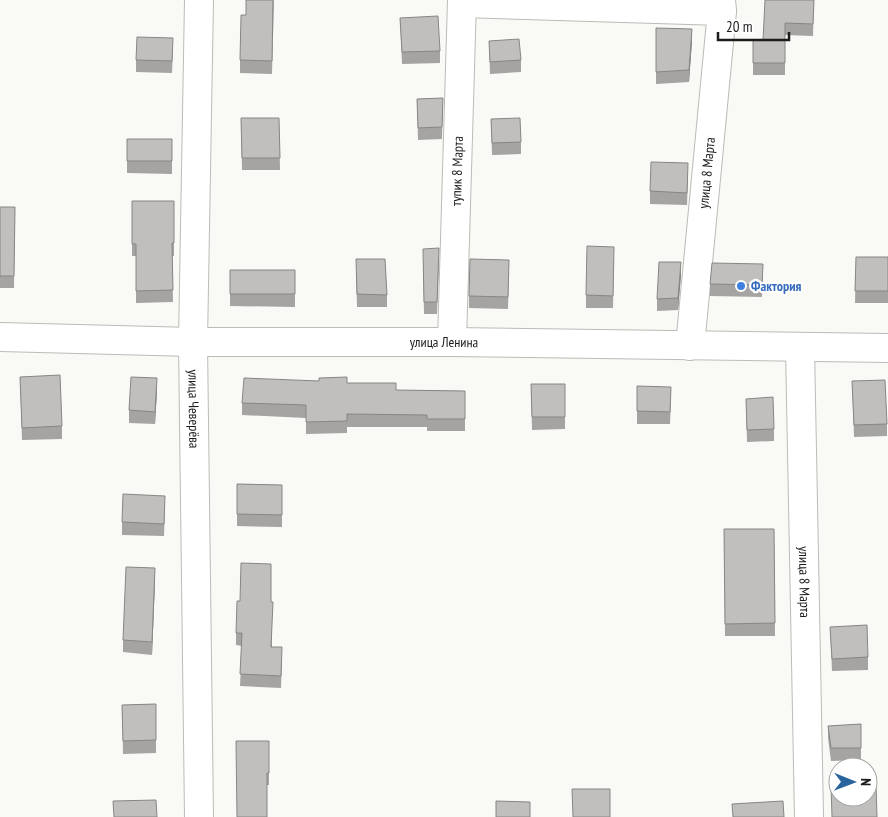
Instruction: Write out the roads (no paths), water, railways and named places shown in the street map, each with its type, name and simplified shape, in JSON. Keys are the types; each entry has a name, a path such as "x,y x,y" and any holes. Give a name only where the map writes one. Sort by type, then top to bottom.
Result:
{"street":[{"name":"улица Чеверёва","path":"199,0 193,342 199,817"},
{"path":"462,1 721,6"},
{"name":"тупик 8 Марта","path":"452,342 462,1"},
{"name":"улица 8 Марта","path":"690,346 721,6"},
{"name":"улица Ленина","path":"0,337 193,342 452,342 888,348"},
{"name":"улица 8 Марта","path":"800,347 809,817"}],"place":[{"name":"Фактория","path":"741,286"}]}
